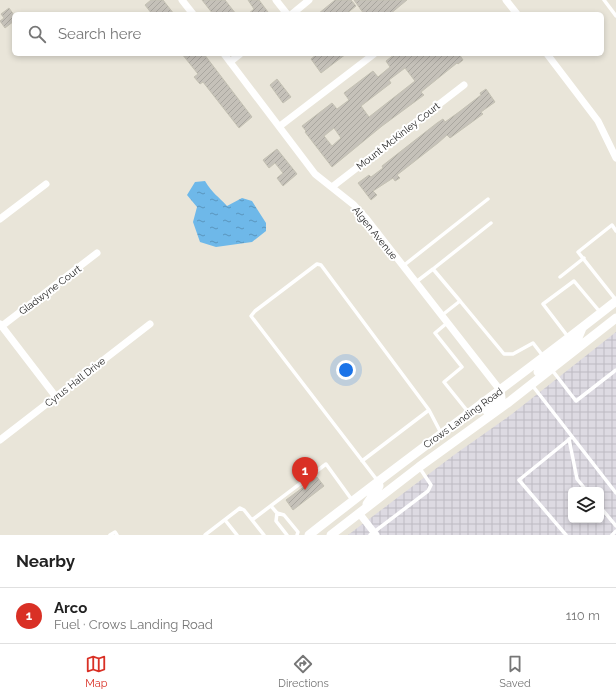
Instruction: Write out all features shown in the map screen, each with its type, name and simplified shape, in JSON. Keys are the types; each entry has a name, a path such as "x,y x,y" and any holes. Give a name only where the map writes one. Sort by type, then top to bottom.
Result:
{"main road":[{"name":"Crows Landing Road","path":"309,535 378,481 470,414 616,301"},
{"name":"Crows Landing Road","path":"331,535 419,467 531,385 616,318"},
{"path":"531,385 536,374 577,340 582,327"},
{"path":"470,430 473,423 498,402 502,395 500,390"},
{"path":"361,512 377,490 379,486 378,481"}],"street":[{"path":"182,0 191,12"},
{"path":"276,0 285,12"},
{"path":"294,12 309,0"},
{"path":"506,0 515,12"},
{"name":"Algen Avenue","path":"226,56 316,174 365,217 402,267 500,390"},
{"path":"230,62 238,56"},
{"path":"280,126 371,56"},
{"path":"549,56 598,121 616,158"},
{"name":"Mount McKinley Court","path":"332,187 464,85"},
{"path":"0,219 46,184"},
{"name":"Gladwyne Court","path":"1,325 97,253"},
{"name":"Cyrus Hall Drive","path":"0,440 150,324"},
{"path":"1,325 56,397"},
{"path":"361,512 373,534"}],"lane":[{"path":"604,0 616,16"},
{"path":"402,267 488,199"},
{"path":"415,283 491,224"},
{"path":"616,231 612,226 578,252 616,301"},
{"path":"560,276 584,258"},
{"path":"378,481 251,316 254,310 317,264 321,265 429,410 441,434"},
{"path":"433,269 504,354 513,354 533,343 544,357"},
{"path":"569,338 543,304 574,281 601,313"},
{"path":"441,316 460,301"},
{"path":"447,323 435,333 462,367 444,382 470,414"},
{"path":"551,369 576,401 616,370"},
{"path":"531,385 616,494"},
{"path":"362,461 429,410"},
{"path":"571,438 577,479 584,487"},
{"path":"566,535 519,480 571,438"},
{"path":"252,520 326,464 353,500"},
{"path":"373,534 428,491 431,485 419,467"},
{"path":"271,506 277,513 284,515 298,532 297,535"},
{"path":"205,535 240,508 244,510 264,535"},
{"path":"604,512 616,526"},
{"path":"277,513 276,521 287,535"},
{"path":"225,520 237,535"},
{"path":"612,535 616,531"},
{"path":"110,535 115,532 117,535"}],"shaded area":[{"path":"616,332 616,535 348,535 454,455 512,414"}],"water":[{"path":"205,181 213,192 227,206 242,198 252,201 266,223 266,231 252,242 216,247 200,242 193,222 197,207 187,195 195,182"}],"building":[{"path":"151,0 163,0 172,12 150,12 145,5"},
{"path":"202,0 225,0 234,12 211,12"},
{"path":"248,0 259,0 268,12 250,12 254,9"},
{"path":"335,0 351,0 356,6 348,12 320,12"},
{"path":"354,0 407,0 392,12 363,12"},
{"path":"9,8 12,12 12,23 5,28 0,21 4,18 1,14"},
{"path":"184,56 206,56 252,117 239,128 203,82 200,84 194,77 198,74"},
{"path":"315,56 343,56 321,73 311,59"},
{"path":"392,56 460,56 463,60 458,64 457,63 421,92 424,95 382,126 332,167 302,126 332,103 337,109 349,100 344,93 373,71 378,77 390,67 386,61","holes":["405,68 415,81 369,117 361,106 391,83 389,80","334,128 341,138 332,146 324,136"]},
{"path":"277,79 291,97 283,103 270,85"},
{"path":"486,89 495,102 481,112 483,114 450,138 447,135 397,175 400,178 395,181 393,178 373,191 377,195 371,200 358,183 369,175 371,177 383,168 382,166 437,123 443,119 445,122 481,95 480,93"},
{"path":"277,149 297,174 283,186 277,178 283,173 275,163 269,168 263,160"},
{"path":"317,477 324,486 293,510 286,500"}],"place":[{"name":"Arco","path":"305,490"}]}
